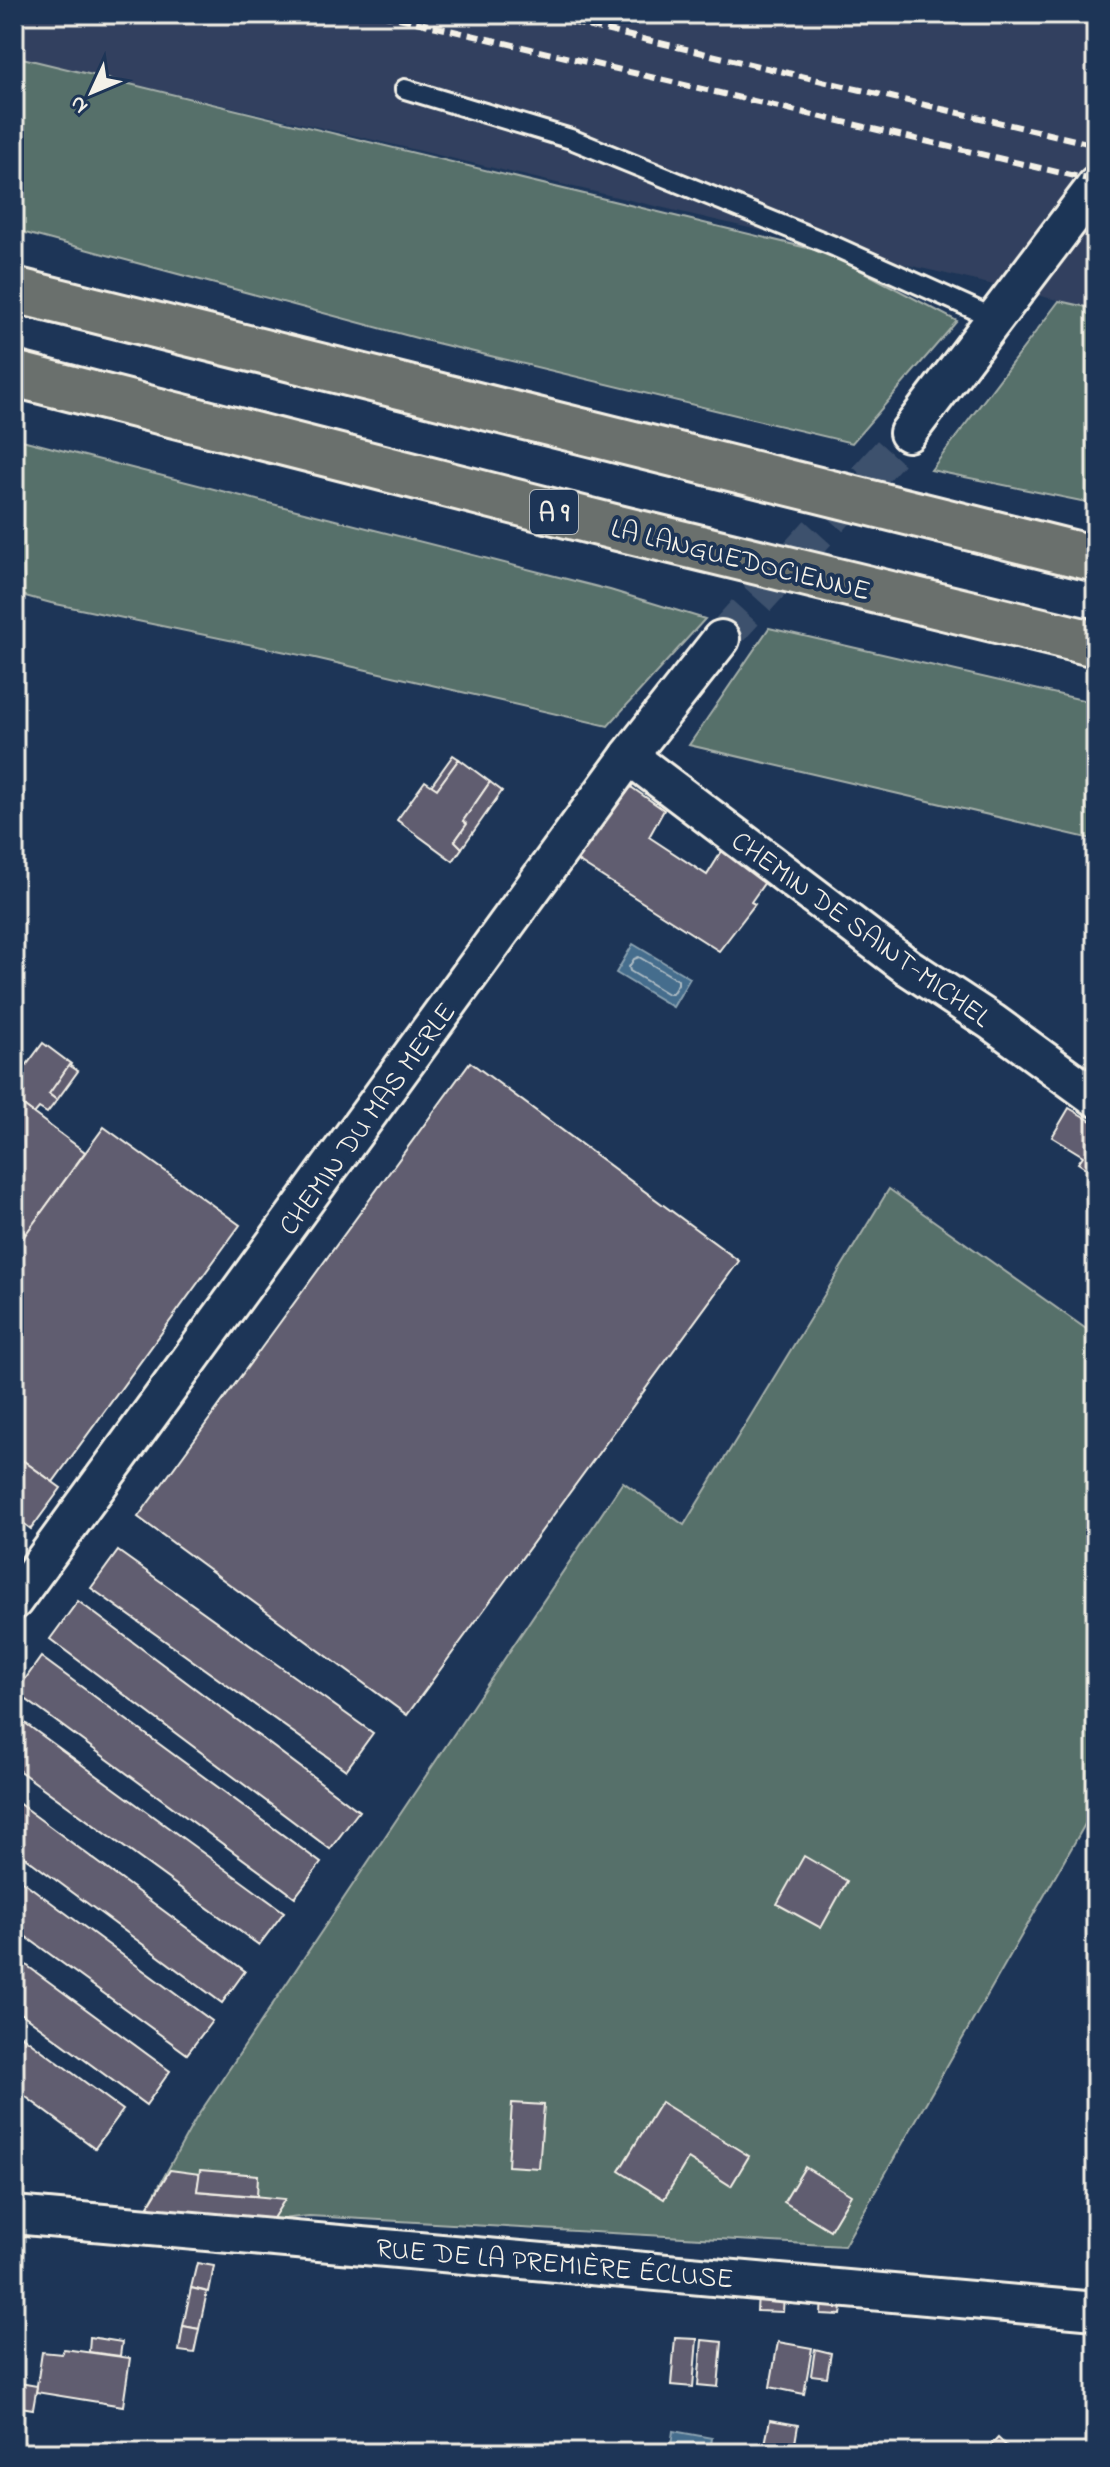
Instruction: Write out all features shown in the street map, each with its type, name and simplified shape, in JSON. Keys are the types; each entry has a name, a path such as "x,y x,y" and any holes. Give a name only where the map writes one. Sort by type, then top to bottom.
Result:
{"highway":[{"path":"14,290 1096,559"},
{"name":"LA LANGUEDOCIENNE","path":"14,374 614,527 1096,644"}],"street":[{"path":"908,433 1096,185"},
{"name":"CHEMIN DU MAS MERLE","path":"14,1601 629,756 721,639"},
{"name":"CHEMIN DE SAINT-MICHEL","path":"629,756 908,967 992,1022 1096,1098"},
{"name":"RUE DE LA PREMIÈRE ÉCLUSE","path":"14,2215 1096,2311"}],"lane":[{"path":"405,89 571,139 836,247 996,319"}],"shaded area":[{"path":"14,14 1096,14 1096,309 14,56"}],"green space":[{"path":"14,56 828,253 957,321 852,443 424,340 14,230"},
{"path":"1059,301 1096,309 1096,504 931,470"},
{"path":"14,438 610,590 705,619 608,726 315,658 51,603 14,593"},
{"path":"769,628 1096,703 1096,840 689,745"},
{"path":"889,1189 1096,1336 1096,1805 844,2246 309,2216 272,2220 147,2208 195,2120 623,1482 684,1525"}],"water":[{"path":"633,944 690,978 673,1007 616,973"},
{"path":"673,2431 712,2438 710,2453 670,2453"}],"building":[{"path":"453,755 459,759 437,789 431,786"},
{"path":"459,759 490,782 463,821 467,824 455,841 462,848 453,861 397,820 425,781 437,789"},
{"path":"490,782 502,791 462,848 455,841 467,824 463,821"},
{"path":"631,787 664,810 649,837 707,875 722,851 765,882 751,902 755,904 719,951 576,860"},
{"path":"43,1043 71,1064 49,1094 57,1100 47,1113 39,1108 34,1114 14,1099 14,1082"},
{"path":"470,1062 739,1261 407,1715 138,1517"},
{"path":"69,1065 78,1071 57,1100 49,1094"},
{"path":"14,1099 85,1152 26,1234 14,1225"},
{"path":"1069,1108 1096,1124 1096,1175 1078,1163 1083,1156 1052,1137"},
{"path":"104,1127 240,1225 53,1482 14,1454 14,1250"},
{"path":"14,1454 61,1488 31,1529 14,1516"},
{"path":"118,1551 373,1733 346,1770 91,1588"},
{"path":"78,1601 359,1811 330,1849 50,1639"},
{"path":"41,1657 321,1863 295,1897 16,1692"},
{"path":"14,1715 284,1912 259,1945 14,1767"},
{"path":"14,1800 245,1971 222,2003 14,1849"},
{"path":"804,1856 847,1881 821,1928 777,1904"},
{"path":"14,1875 212,2021 187,2054 14,1928"},
{"path":"14,1956 170,2071 146,2105 14,2008"},
{"path":"14,2030 123,2110 95,2148 14,2088"},
{"path":"661,2102 749,2156 731,2186 688,2159 664,2199 619,2171"},
{"path":"512,2103 544,2105 539,2168 508,2166"},
{"path":"805,2167 851,2195 830,2230 784,2202"},
{"path":"170,2170 200,2174 197,2191 285,2199 272,2220 147,2208"},
{"path":"200,2170 258,2175 257,2196 197,2191"},
{"path":"197,2263 214,2266 209,2292 191,2288"},
{"path":"191,2288 207,2292 199,2329 183,2326"},
{"path":"758,2293 784,2295 783,2312 757,2311"},
{"path":"822,2299 843,2301 841,2315 821,2314"},
{"path":"183,2326 199,2329 194,2353 179,2351"},
{"path":"90,2337 122,2342 120,2356 89,2352"},
{"path":"675,2338 697,2339 693,2387 671,2385"},
{"path":"702,2340 722,2342 718,2387 698,2385"},
{"path":"778,2342 812,2348 804,2394 770,2387"},
{"path":"64,2349 130,2358 123,2406 36,2392 42,2352 62,2354"},
{"path":"815,2349 831,2353 827,2377 811,2375"},
{"path":"14,2382 37,2386 33,2409 14,2406"},
{"path":"770,2420 798,2425 794,2449 765,2444"},
{"path":"998,2438 1014,2453 984,2453"}],"tunnel":[{"path":"721,639 908,433"}],"railway":[{"path":"381,14 1096,181"},
{"path":"536,14 1096,145"}]}
